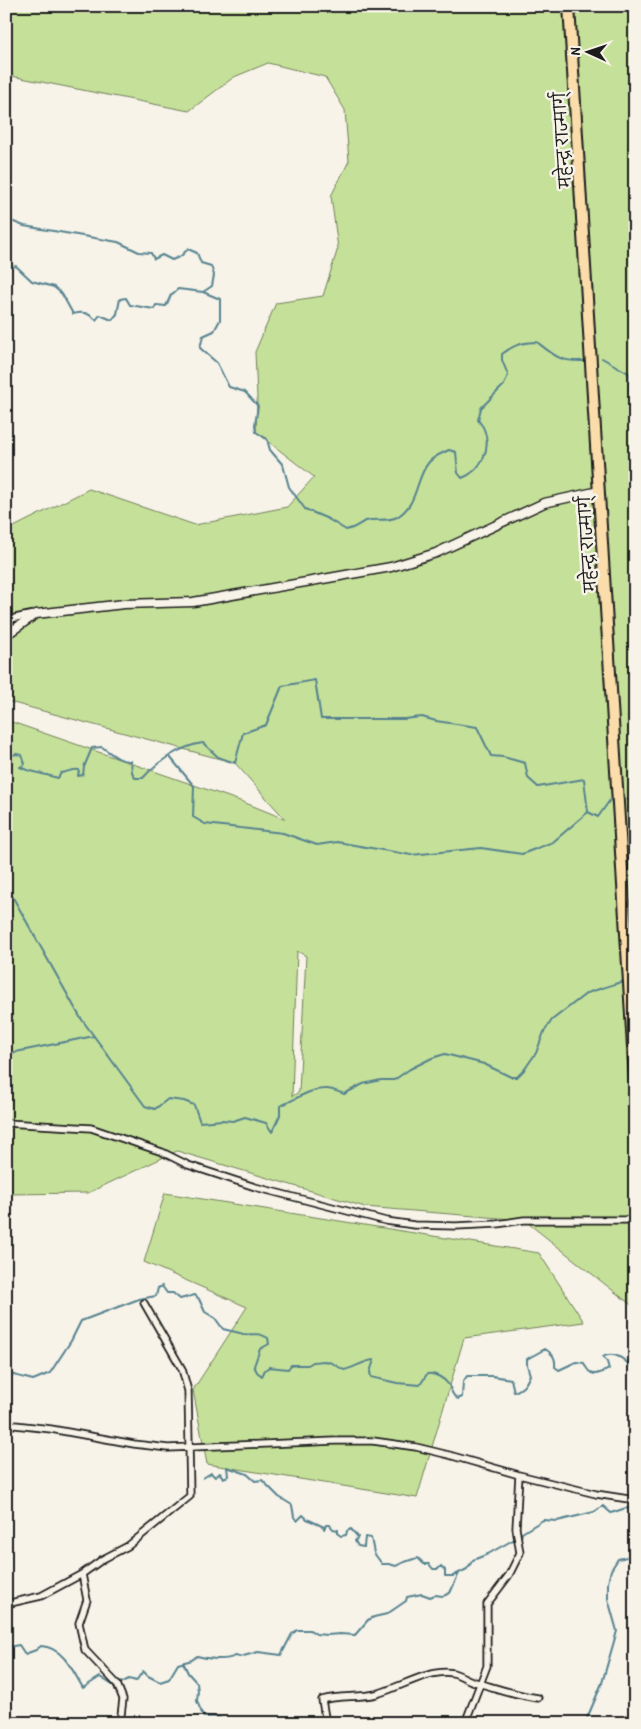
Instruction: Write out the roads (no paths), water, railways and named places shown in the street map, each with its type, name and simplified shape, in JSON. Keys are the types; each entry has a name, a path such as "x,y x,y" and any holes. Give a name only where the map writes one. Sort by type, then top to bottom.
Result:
{"highway":[{"name":"महेन्द्र राज्मार्ग्","path":"569,6 635,1080"}],"street":[{"path":"6,620 36,614 124,604 193,602 391,567 436,553 544,503 599,491"},
{"path":"6,636 36,614"},
{"path":"6,1123 91,1128 162,1152 188,1165 254,1188 386,1221 414,1225 456,1226 497,1224 524,1220 635,1220"},
{"path":"6,1604 41,1596 82,1574 103,1559 128,1546 190,1496 188,1391 182,1369 144,1302"},
{"path":"6,1424 51,1429 154,1447 189,1448 373,1441 441,1453 596,1494 635,1500"},
{"path":"465,1723 487,1666 487,1604 509,1575 520,1553 516,1532 519,1475"},
{"path":"82,1574 87,1600 79,1623 85,1650 117,1684 123,1698 120,1723"},
{"path":"326,1723 322,1700 378,1693 410,1680 442,1673 453,1673 501,1691 538,1698"}],"waterway":[{"path":"6,219 24,226 118,242 139,252 151,253 154,259 162,255 172,260 181,256 188,249 197,253 201,263 211,266 214,275 212,286 203,292 220,299 220,320 214,331 203,336 200,348 217,363 229,387 245,392 258,406 255,425 256,432 267,439 270,450 283,465 289,487 305,509 328,519 346,530 366,521 397,517 404,512 413,498 425,468 436,456 449,450 456,452 458,473 462,478 475,470 483,458 487,444 484,429 478,420 481,408 504,385 508,375 502,360 502,354 506,351 522,343 537,342 559,358 570,361 585,361"},
{"path":"6,269 16,266 32,281 54,287 62,294 73,314 86,313 96,320 100,315 112,320 117,314 120,299 126,298 130,305 154,309 156,305 166,306 171,295 178,289 203,292"},
{"path":"602,358 630,374 629,388 635,402"},
{"path":"6,757 16,754 22,755 25,764 20,767 58,778 61,773 74,770 79,770 78,776 83,775 84,767 92,748 102,747 119,759 131,761 132,772 135,778 143,778 163,760 178,751 203,743 218,757 235,763 243,733 266,725 282,686 315,680 321,719 404,719 422,717 477,727 491,756 525,763 528,778 538,787 584,779 588,812 598,817 610,800"},
{"path":"170,757 194,786 193,817 205,824 283,833 317,845 337,842 411,855 481,848 522,854 553,842 588,812"},
{"path":"628,800 635,799"},
{"path":"6,885 80,1017 145,1106 155,1109 168,1099 184,1101 194,1105 200,1122 233,1121 245,1117 266,1123 272,1132 280,1115 280,1106 302,1095 319,1089 327,1089 344,1094 363,1084 381,1080 394,1080 410,1069 445,1054 484,1064 511,1077 517,1077 536,1053 544,1032 552,1020 587,993 624,981"},
{"path":"6,1054 94,1036"},
{"path":"6,1373 33,1380 50,1373 71,1341 81,1321 139,1299 156,1296 158,1288 162,1286 167,1293 173,1293 180,1299 195,1295 205,1312 215,1318 223,1329 243,1334 257,1334 268,1338 269,1344 260,1349 254,1366 262,1376 269,1367 288,1369 291,1365 308,1365 313,1362 324,1361 344,1370 374,1360 370,1372 371,1377 397,1383 420,1385 427,1374 433,1374 447,1382 458,1399 462,1397 463,1382 467,1376 492,1376 511,1379 514,1392 520,1389 530,1375 527,1359 545,1349 553,1356 555,1367 559,1370 576,1362 584,1363 591,1373 601,1373 609,1369 603,1357 612,1355 622,1358 630,1365 635,1374"},
{"path":"203,1478 211,1473 215,1477 220,1473 223,1478 228,1476 227,1467 247,1474 255,1481 262,1480 279,1497 292,1505 294,1517 297,1521 303,1515 324,1527 324,1529 326,1525 330,1525 333,1529 338,1530 338,1534 341,1536 346,1535 347,1531 351,1529 358,1537 355,1541 358,1546 364,1547 365,1537 371,1538 374,1553 382,1564 396,1566 418,1558 424,1564 429,1564 433,1569 438,1569 441,1566 445,1570 445,1576 453,1576 467,1569 473,1560 513,1540"},
{"path":"521,1537 522,1533 543,1520 557,1521 594,1512 603,1506 611,1513 626,1508 635,1510"},
{"path":"585,1723 602,1683 617,1631 608,1599 608,1583 611,1570 618,1559 635,1555"},
{"path":"119,1684 129,1679 136,1681 143,1671 160,1682 169,1679 178,1664 192,1660 197,1656 222,1659 258,1652 281,1655 292,1634 297,1630 310,1630 316,1634 327,1635 355,1635 368,1620 387,1614 406,1601 407,1597 422,1594 430,1597 435,1595 443,1596 450,1593 459,1573"},
{"path":"6,1656 8,1647 19,1645 25,1654 41,1646 49,1647 66,1661 83,1688 100,1677 117,1688"},
{"path":"183,1662 188,1673 197,1683 197,1701 203,1716 219,1718 227,1723"}]}
